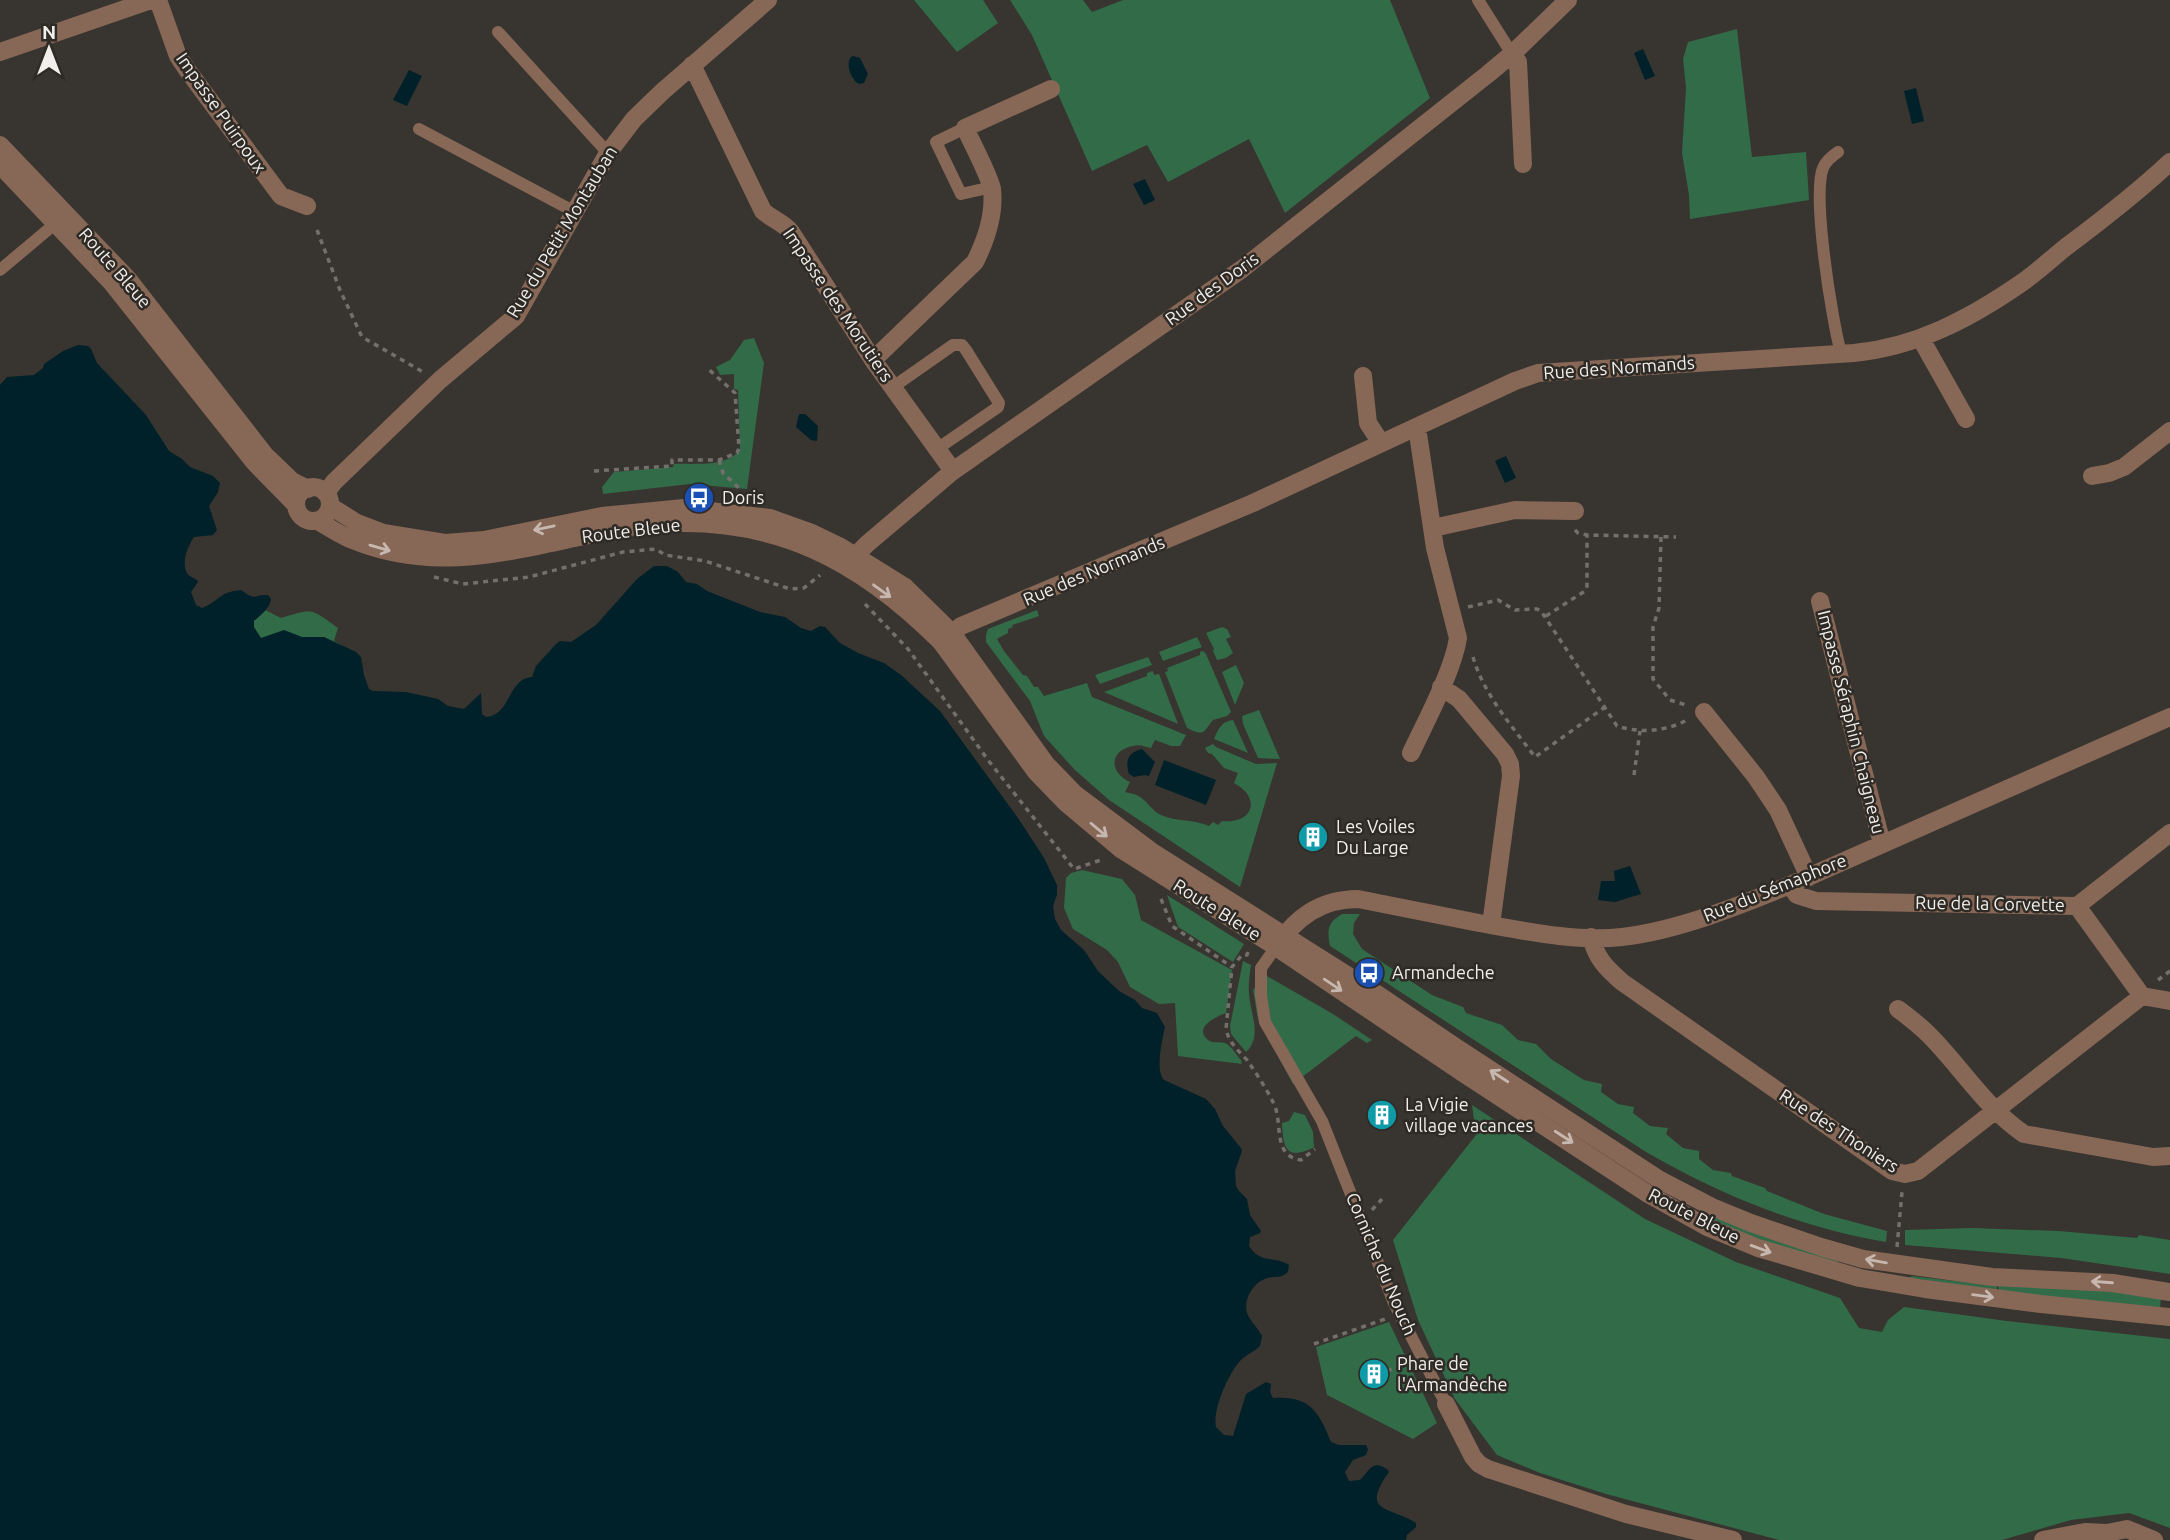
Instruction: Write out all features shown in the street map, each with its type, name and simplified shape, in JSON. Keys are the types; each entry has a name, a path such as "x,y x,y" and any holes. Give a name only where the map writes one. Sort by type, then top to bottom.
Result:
{"street":[{"path":"0,51 151,0"},
{"name":"Impasse Puirpoux","path":"158,0 178,55 188,71 281,195 307,206"},
{"name":"Rue du Petit Montauban","path":"328,500 334,482 440,380 516,316 608,153 634,119 768,0"},
{"name":"Rue des Doris","path":"852,562 867,544 953,471 1242,269 1512,54 1568,0"},
{"path":"1512,54 1518,62 1523,164"},
{"name":"Impasse des Morutiers","path":"692,65 764,211 773,220 785,224 791,232 873,360 953,471"},
{"path":"873,360 975,262 985,242 991,218 992,187 965,128 1051,89"},
{"name":"Route Bleue","path":"0,145 128,279 265,455 292,481 308,489"},
{"name":"Rue des Normands","path":"946,637 961,626 1253,503 1515,381 1538,373 1841,353 1882,349 1921,339 1972,313 2021,283 2129,199 2170,162"},
{"name":"Route Bleue","path":"0,165 111,282 254,462 296,505"},
{"path":"1921,339 1966,419"},
{"path":"1363,376 1368,423 1381,443"},
{"path":"1411,753 1457,648 1457,628 1436,548 1417,427"},
{"path":"2092,476 2124,467 2170,431"},
{"path":"317,488 328,500 326,515 318,521 308,521 297,510 299,495 308,489 317,488"},
{"name":"Route Bleue","path":"328,500 357,523 383,533 445,543 484,540 602,516 684,508 770,518 812,533 852,562 902,607 946,637 1036,772 1065,802 1122,849 1377,994 1660,1180 1712,1207 1752,1223 1863,1259 1992,1277 2113,1283 2170,1292"},
{"path":"1433,528 1515,510 1572,511"},
{"name":"Route Bleue","path":"318,521 349,539 378,548 406,555 442,559 503,553 656,524 720,524 783,537 852,562"},
{"name":"Impasse Séraphin Chaigneau","path":"1820,601 1882,844"},
{"path":"1441,687 1459,699 1506,754 1510,764 1511,776 1491,925"},
{"path":"1704,712 1732,744 1771,799 1809,877"},
{"name":"Rue du Sémaphore","path":"1280,941 1312,910 1340,899 1358,899 1528,932 1621,937 1655,931 1749,902 1790,885 2170,717"},
{"name":"Rue de la Corvette","path":"1790,885 1797,895 1816,901 2077,906 2170,832"},
{"path":"2077,906 2147,991 2170,1001"},
{"name":"Rue des Thoniers","path":"1591,937 1594,952 1604,967 1622,982 1892,1171 1905,1174 1918,1171 2147,991"},
{"name":"Route Bleue","path":"1280,941 1463,1073 1648,1194 1707,1227 1758,1248 1860,1278 2041,1304 2170,1317"},
{"path":"1898,1009 1933,1039 1970,1084 2010,1124 2024,1134 2153,1157 2170,1156"},
{"name":"Corniche du Nouch","path":"1446,1404 1473,1457 1488,1469 1626,1514 1733,1540"},
{"path":"2043,1540 2085,1532 2126,1529 2154,1540"}],"lane":[{"path":"1478,0 1512,54"},
{"path":"498,32 608,153"},
{"path":"965,128 936,142 961,194 992,187"},
{"path":"419,129 575,212"},
{"path":"1838,152 1824,166 1820,181 1820,209 1828,279 1841,353"},
{"path":"0,270 56,223"},
{"path":"893,387 953,345 962,345 966,350 999,403 998,407 937,449"},
{"name":"Corniche du Nouch","path":"1280,941 1261,968 1265,1022 1322,1121 1400,1314 1446,1404"}],"path":[{"path":"317,230 362,337 430,376"},
{"path":"594,471 672,466 673,460 719,460 737,453 739,448 735,393 706,367"},
{"path":"719,460 723,473 739,488 737,499"},
{"path":"1572,511 1572,527 1578,533 1676,537"},
{"path":"1546,617 1584,591 1587,586 1587,535"},
{"path":"1661,537 1659,608 1653,627 1653,679 1670,700 1704,712"},
{"path":"426,576 463,584 528,577 623,552 656,549 665,555 705,561 790,589 804,588 827,569"},
{"path":"861,599 908,649 988,760 1074,869 1101,860"},
{"path":"1453,611 1498,600 1515,610 1537,609 1546,617 1617,726 1640,731 1677,726 1704,712"},
{"path":"1473,655 1481,679 1491,696 1535,757 1605,707"},
{"path":"1634,775 1640,731"},
{"path":"1161,898 1172,926 1232,967"},
{"path":"1247,955 1242,955 1232,967 1226,1030 1228,1039 1248,1062 1275,1105 1281,1144 1286,1154 1301,1160 1313,1151 1319,1145 1322,1121"},
{"path":"2147,991 2170,971"},
{"path":"1896,1252 1905,1174"},
{"path":"1314,1344 1400,1314"},
{"path":"1387,1371 1408,1362"}],"green space":[{"path":"914,0 983,0 998,23 957,52"},
{"path":"1010,0 1083,0 1092,12 1123,0 1390,0 1430,98 1285,213 1249,139 1168,182 1147,145 1092,171 1032,35"},
{"path":"1737,29 1752,157 1806,152 1809,200 1690,219 1682,153 1686,88 1683,59 1688,42"},
{"path":"754,338 764,363 747,489 690,484 603,494 602,487 614,472 673,467 674,464 720,462 735,454 740,448 738,390 734,389 734,374 720,375 716,367 730,360 744,340"},
{"path":"255,605 281,618 306,611 317,613 338,628 334,641 343,646 315,658 235,633"},
{"path":"1037,610 1039,616 1012,625 1008,633 997,639 1023,675 1027,676 1034,687 1038,687 1044,696 1087,683 1092,697 1186,735 1180,746 1171,746 1155,740 1151,748 1140,745 1125,748 1120,752 1116,757 1115,767 1123,778 1130,782 1125,792 1135,794 1167,817 1209,826 1213,822 1218,825 1222,821 1233,821 1247,814 1251,802 1243,789 1234,783 1238,773 1224,768 1205,748 1213,744 1256,764 1277,763 1240,887 1109,800 1075,770 1044,736 1030,701 986,642 988,629"},
{"path":"1222,627 1227,629 1231,637 1226,639 1233,653 1217,660 1206,633"},
{"path":"1197,637 1202,647 1163,661 1159,652"},
{"path":"1203,651 1231,712 1213,720 1200,733 1187,728 1165,672 1168,671 1167,668 1200,655"},
{"path":"1148,657 1152,665 1100,684 1095,675"},
{"path":"1236,665 1244,683 1235,705 1222,672"},
{"path":"1153,671 1154,675 1159,674 1178,724 1104,692 1147,676 1147,673"},
{"path":"1259,710 1280,759 1258,758 1243,724 1242,716"},
{"path":"1233,720 1248,753 1214,739 1221,726"},
{"path":"1082,870 1122,879 1135,895 1141,920 1232,970 1226,1013 1207,1024 1203,1031 1208,1040 1229,1046 1242,1064 1178,1056 1175,1003 1159,1004 1130,987 1118,962 1107,950 1073,929 1064,908 1066,878 1071,873"},
{"path":"1167,895 1244,944 1233,962 1178,927"},
{"path":"1342,914 1360,914 1354,923 1353,934 1362,949 1432,995 1463,1007 1466,1013 1502,1025 1518,1040 1536,1044 1551,1059 1584,1080 1602,1084 1601,1092 1618,1104 1634,1107 1633,1113 1650,1126 1668,1128 1666,1134 1683,1148 1699,1151 1699,1159 1713,1170 1731,1173 1732,1176 1824,1214 1887,1231 1886,1242 1823,1228 1762,1208 1674,1168 1646,1152 1330,946 1329,927"},
{"path":"1243,961 1251,965 1249,990 1255,1032 1246,1052 1231,1034 1230,1026"},
{"path":"1265,975 1372,1040 1367,1043 1356,1036 1293,1084 1258,1019 1253,990"},
{"path":"1472,1105 1645,1219 1736,1262 1840,1298 1859,1328 1882,1332 1888,1320 1904,1307 2170,1339 2170,1528 2129,1513 2071,1520 2002,1540 1779,1540 1606,1494 1540,1473 1497,1455 1455,1399 1418,1320 1393,1240 1476,1135"},
{"path":"1294,1112 1305,1115 1313,1132 1314,1147 1298,1153 1285,1146 1282,1123 1289,1121"},
{"path":"1713,1213 1839,1260 1837,1264 1818,1262 1710,1220"},
{"path":"1971,1228 2059,1231 2137,1238 2139,1235 2170,1240 2170,1274 2061,1258 1905,1245 1905,1230"},
{"path":"1912,1276 1997,1286 1997,1291 1909,1278"},
{"path":"1998,1286 2102,1287 2161,1297 2160,1309 1999,1291"},
{"path":"1389,1322 1437,1423 1413,1439 1327,1395 1316,1347"}],"water":[{"path":"1643,49 1655,76 1645,80 1634,53"},
{"path":"853,56 860,58 868,74 864,83 859,84 850,72 849,61"},
{"path":"409,70 422,76 407,106 393,100"},
{"path":"1916,88 1924,121 1912,124 1904,91"},
{"path":"1145,179 1155,200 1144,205 1133,184"},
{"path":"78,345 91,349 97,363 146,415 169,451 190,467 213,476 220,483 209,506 217,530 213,535 194,537 185,559 185,569 198,582 191,592 196,605 202,608 208,606 223,595 241,590 253,597 268,595 271,599 269,605 254,621 254,627 261,638 284,630 302,637 324,637 356,652 361,657 369,689 373,691 406,692 438,699 448,706 464,709 481,693 482,714 486,717 493,715 503,708 521,681 532,677 536,666 556,644 560,641 571,642 596,625 637,579 654,566 667,566 678,572 686,582 697,584 707,591 760,612 785,617 801,628 811,631 820,626 825,627 840,643 884,663 901,675 940,711 1044,858 1057,885 1053,906 1055,919 1061,930 1084,950 1098,971 1119,991 1135,1000 1142,1008 1157,1013 1165,1027 1161,1047 1161,1076 1164,1080 1206,1099 1241,1148 1235,1171 1236,1186 1247,1199 1250,1215 1261,1231 1250,1237 1249,1246 1258,1256 1289,1265 1286,1274 1258,1283 1248,1297 1247,1313 1262,1336 1260,1346 1241,1360 1231,1373 1219,1401 1216,1427 1224,1435 1233,1436 1246,1394 1266,1382 1271,1384 1270,1392 1273,1398 1304,1402 1317,1414 1331,1442 1339,1445 1366,1445 1366,1455 1353,1460 1345,1472 1349,1481 1360,1480 1375,1465 1388,1470 1377,1495 1378,1502 1382,1507 1416,1523 1406,1540 0,1540 0,385 7,377 34,375 63,351"},
{"path":"799,414 805,414 818,426 817,441 811,440 796,427"},
{"path":"1506,456 1516,478 1505,483 1495,461"},
{"path":"1142,749 1155,762 1149,776 1134,777 1129,774 1128,761 1134,752"},
{"path":"1164,760 1216,780 1206,805 1155,785"},
{"path":"1630,866 1641,894 1615,902 1598,900 1601,881 1615,881 1614,871"}],"place":[{"name":"Doris","path":"699,498"},
{"name":"Les Voiles Du Large","path":"1313,837"},
{"name":"Armandeche","path":"1369,973"},
{"name":"La Vigie village vacances","path":"1382,1115"},
{"name":"Phare de l'Armandèche","path":"1374,1374"}]}
